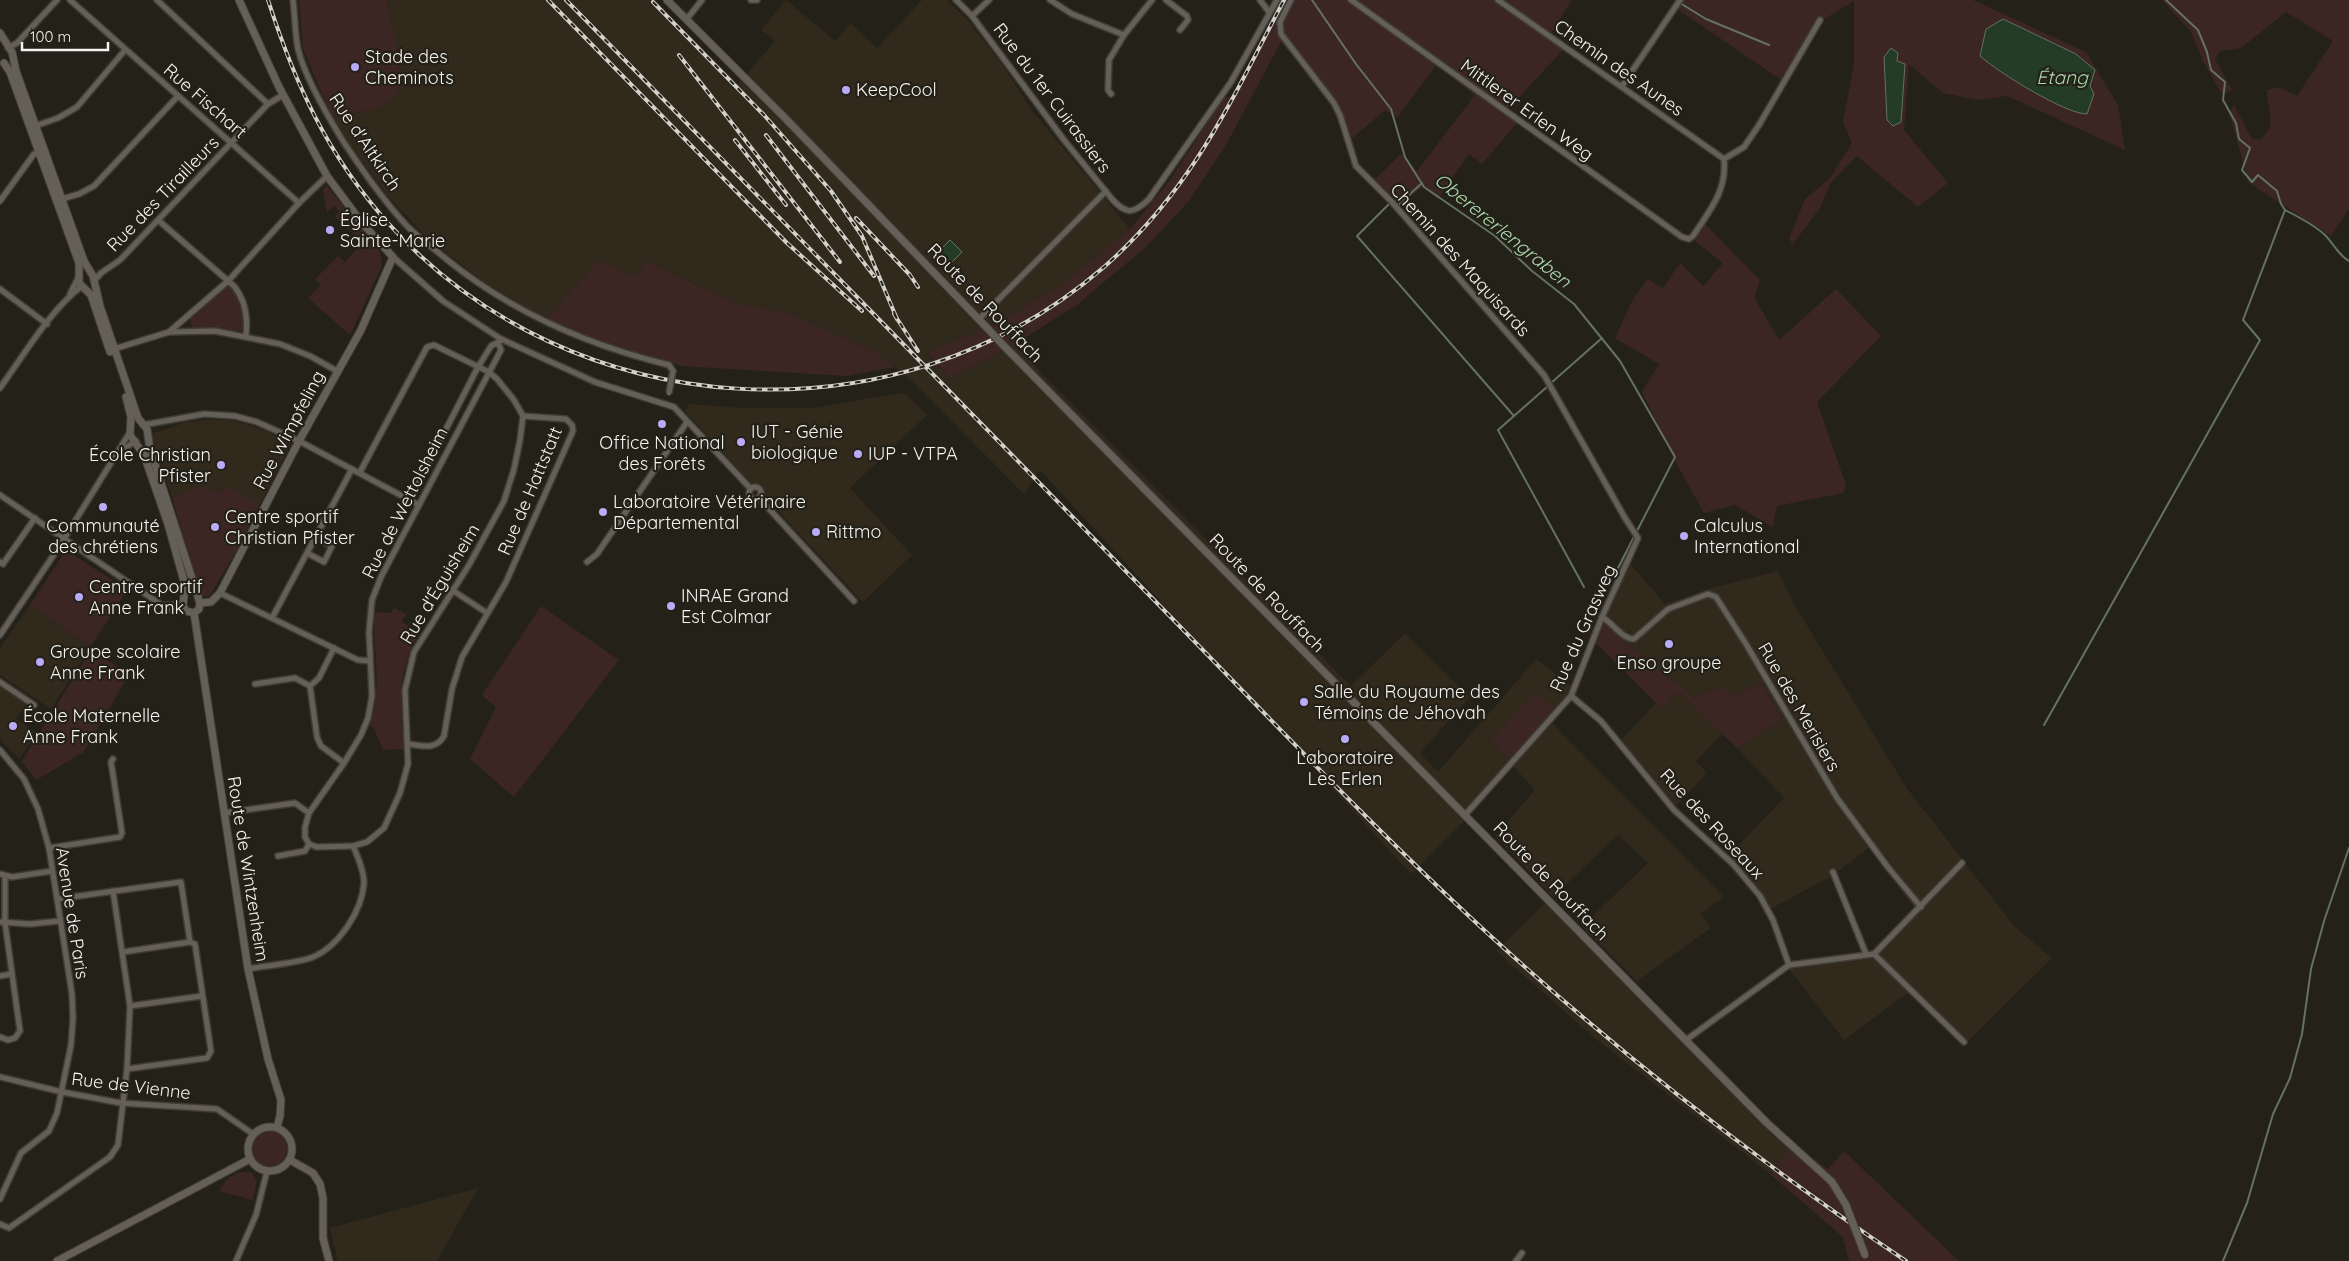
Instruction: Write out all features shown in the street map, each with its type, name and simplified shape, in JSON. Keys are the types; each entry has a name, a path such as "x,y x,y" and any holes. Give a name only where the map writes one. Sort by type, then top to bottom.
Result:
{"main road":[{"name":"Route de Rouffach","path":"667,0 774,107 980,318 1002,344 1767,1123 1832,1182 1846,1205 1866,1258"},
{"path":"240,1 283,95 327,176 362,223 393,257"},
{"path":"0,33 4,49 13,55 16,71 94,281 114,350 138,418 147,429 150,449 199,602 198,609 194,613 184,605"},
{"path":"0,37 0,44"},
{"path":"1,63 11,61 13,55"},
{"path":"1,63 10,72 79,263 78,277 82,286 90,295 128,403 131,417 131,438 136,441 144,455 168,524 185,584 184,605"},
{"name":"Rue Wimpfeling","path":"220,593 299,441 361,330 393,257"},
{"path":"78,277 84,271 90,273"},
{"path":"82,286 90,286 94,281"},
{"path":"130,431 134,425 143,425"},
{"path":"136,441 142,441 148,434"},
{"path":"184,605 191,596 199,602 211,602 220,593"},
{"name":"Route de Wintzenheim","path":"194,613 248,969 268,1059 280,1100 280,1116 277,1128"},
{"path":"261,1128 277,1128 286,1134 291,1142 290,1160 282,1168 266,1171 256,1167 250,1159 247,1150 248,1142 253,1134 261,1128"},
{"path":"57,1261 250,1159"},
{"path":"290,1160 313,1173 320,1184 323,1198 323,1238 329,1261"}],"street":[{"path":"13,55 25,35 57,0"},
{"name":"Rue Fischart","path":"70,0 299,202"},
{"path":"157,0 268,104"},
{"name":"Rue d'Altkirch","path":"293,0 298,50 318,97 348,149 408,226 464,273 511,305 550,326 591,343 668,365 673,371 667,404"},
{"path":"686,20 702,0"},
{"path":"751,0 757,0"},
{"name":"Rue du 1er Cuirassiers","path":"956,0 972,16 1064,140 1119,208 1130,212 1139,209 1149,199 1231,82 1269,12"},
{"path":"972,16 989,0"},
{"path":"1050,0 1072,14 1124,35"},
{"path":"1112,94 1108,90 1109,60 1124,35 1152,0"},
{"path":"1166,0 1187,16 1188,20 1180,30"},
{"path":"1260,0 1269,12 1277,0"},
{"name":"Chemin des Maquisards","path":"1291,0 1280,22 1281,34 1334,102 1356,166 1391,201 1544,375 1638,538"},
{"name":"Mittlerer Erlen Weg","path":"1351,0 1682,237 1689,239 1693,236 1722,190 1726,171 1724,159"},
{"name":"Chemin des Aunes","path":"1498,0 1724,159"},
{"path":"1622,86 1680,0"},
{"path":"1724,159 1744,147 1760,125 1820,20"},
{"path":"4,49 25,35"},
{"path":"36,126 58,118 77,107 126,50"},
{"name":"Rue des Tirailleurs","path":"94,281 104,270 120,260 268,104 283,95"},
{"path":"62,198 79,194 94,186 178,96"},
{"path":"0,201 34,154 38,153"},
{"path":"169,332 228,281 299,202 327,176"},
{"path":"0,189 6,193"},
{"path":"980,318 1106,192"},
{"path":"158,220 240,293 245,307 246,335"},
{"path":"393,257 443,300 499,341 595,382 667,404 687,422 751,489"},
{"name":"Rue des Tirailleurs","path":"90,273 104,270"},
{"path":"67,299 78,277"},
{"path":"0,388 67,299 82,286"},
{"path":"0,289 47,324"},
{"path":"114,350 169,332 215,331 246,335 280,344 310,356 337,371"},
{"name":"Rue de Wettolsheim","path":"310,844 305,838 305,827 309,813 344,763 361,735 368,718 372,696 369,632 372,600 381,577 501,350 499,341 491,346 478,367 410,499"},
{"path":"360,472 427,347 434,346 489,372 514,400 523,416"},
{"path":"143,425 204,414 235,416 257,422 360,472 419,505"},
{"name":"Rue d'Éguisheim","path":"353,846 367,842 384,828 400,793 408,764 409,744 404,690 408,669 421,638 473,558 504,502 514,469 523,416"},
{"name":"Rue de Hattstatt","path":"409,744 434,746 440,742 447,725 452,689 462,657 506,582 573,431 572,425 566,419 523,416"},
{"path":"148,434 163,422"},
{"path":"587,562 597,554 687,422"},
{"path":"1,632 65,538 130,431"},
{"path":"115,457 122,449 136,441"},
{"path":"272,618 352,468"},
{"path":"751,489 755,487 759,489 761,495 759,498"},
{"path":"751,489 749,493 751,498 759,498 854,601"},
{"path":"0,495 162,605 173,611 184,605"},
{"path":"0,562 2,564 35,518"},
{"path":"307,553 324,562 332,546 315,538"},
{"name":"Rue du Grasweg","path":"1465,815 1571,696 1602,617 1638,538"},
{"path":"452,590 487,614"},
{"path":"220,593 358,660 370,661"},
{"name":"Rue des Merisiers","path":"1602,617 1610,621 1625,637 1634,639 1668,608 1708,594 1716,597 1837,798 1887,866 1921,906"},
{"path":"310,686 319,678 334,648"},
{"path":"255,684 295,678 310,686"},
{"path":"0,682 34,705"},
{"path":"310,686 317,737 321,746 344,763"},
{"name":"Rue des Roseaux","path":"1571,696 1601,721 1674,810 1733,864 1760,896 1773,920 1789,965"},
{"name":"Avenue de Paris","path":"0,750 24,779 38,810 49,848 73,1019 71,1045 57,1113 49,1131 21,1153 0,1199"},
{"path":"49,848 120,837 122,833 111,762 113,759"},
{"path":"224,813 295,803 309,813"},
{"path":"248,969 312,957 330,947 340,936 355,912 362,896 362,873 353,846 317,847 310,844 305,851 278,856"},
{"path":"1874,954 1962,863"},
{"path":"0,1037 8,1040 15,1038 20,1031 3,923 2,875 12,877 52,870"},
{"path":"1832,872 1866,954"},
{"path":"57,899 181,882 190,942"},
{"path":"0,1224 9,1228 110,1157 118,1144 121,1102 127,1069 130,1006 113,891"},
{"path":"3,923 30,924 60,921"},
{"path":"122,952 190,942 196,944 211,1051 207,1058 127,1069"},
{"path":"1686,1040 1789,965 1874,954 1964,1042"},
{"path":"0,976 11,974"},
{"path":"130,1006 202,996"},
{"name":"Rue de Vienne","path":"0,1077 62,1092 121,1102 217,1109 253,1134"},
{"path":"236,1261 256,1216 266,1171"},
{"path":"1516,1261 1522,1253"}],"shaded area":[{"name":"Stade des Cheminots","path":"299,0 386,0 394,31 402,87 380,108 333,117 303,48"},
{"path":"386,0 654,0 738,84 775,41 761,30 786,0 835,41 851,23 877,48 922,0 947,0 967,19 1004,67 1031,109 1130,229 1060,286 997,324 927,354 950,378 1014,345 1351,686 1405,633 1470,697 1420,753 1438,772 1536,659 1573,687 1553,724 1724,897 1701,914 1711,928 1637,981 1582,926 1648,863 1618,835 1553,897 1495,836 1535,790 1513,766 1469,816 1411,874 1040,470 1024,494 911,380 875,352 788,313 738,304 647,261 636,279 600,261 546,320 485,283 425,236 387,195 351,146 333,117 380,108 394,31"},
{"path":"1288,0 1572,0 1548,38 1564,49 1508,109 1520,119 1482,164 1469,154 1438,199 1422,187 1399,207 1371,183 1401,154 1417,171 1475,95 1436,65 1397,118 1385,110 1346,144 1329,99 1281,42 1227,143 1189,201 1147,246 1078,304 1014,345 950,378 927,353 997,324 1060,286 1130,229 1170,180 1224,97 1231,97"},
{"path":"1682,0 1973,0 2086,52 2118,105 2125,150 2007,96 1978,100 1943,93 1909,64 1904,130 1948,183 1918,207 1857,156 1831,182 1820,208 1793,244 1789,239 1805,199 1830,178 1852,143 1843,122 1854,63 1854,1 1823,20 1780,79 1677,9"},
{"path":"2162,0 2349,0 2349,209 2331,236 2249,183 2229,113 2234,105 2252,139 2261,139 2271,122 2267,90 2279,87 2297,96 2333,41 2286,12 2241,48 2220,51 2215,59 2232,90 2222,94 2203,61 2191,32"},
{"path":"326,185 380,252 382,266 350,335 308,298 321,285 315,279 338,256 345,262 359,246 355,242 358,238 335,217 339,211 334,206 327,213 323,189"},
{"path":"1705,224 1760,280 1754,297 1779,340 1836,289 1881,336 1817,402 1846,485 1843,493 1777,506 1773,527 1735,505 1704,513 1676,463 1642,392 1659,364 1615,338 1632,301 1647,279 1663,288 1680,263 1703,286 1723,263 1695,241"},
{"path":"600,260 636,278 646,261 738,304 788,313 875,352 895,367 847,376 681,366 584,336 546,320"},
{"path":"227,284 236,292 242,304 243,330 193,328 190,321 191,315"},
{"path":"899,393 907,395 927,415 850,488 912,555 863,602 764,496 762,488 753,485 685,411 689,404 742,408 814,408"},
{"name":"École Christian Pfister","path":"229,420 245,424 266,431 291,444 260,504 228,488 220,493 210,491 206,485 172,497 151,434 183,423"},
{"name":"Centre sportif Christian Pfister","path":"206,485 211,491 220,493 228,487 260,504 237,550 210,595 206,597 200,595 172,497"},
{"name":"Centre sportif Anne Frank","path":"69,552 127,590 91,646 30,605 64,553"},
{"path":"1629,562 1665,604 1715,587 1778,571 1794,604 1906,787 2014,926 2052,958 1966,1043 1908,993 1844,1040 1789,969 1872,951 1914,907 1869,848 1832,876 1770,909 1760,893 1728,856 1784,798 1737,748 1782,719 1761,683 1734,696 1725,687 1693,697 1631,647 1603,619"},
{"name":"Groupe scolaire Anne Frank","path":"30,605 91,646 51,709 0,675 0,648"},
{"path":"541,606 619,660 514,797 470,759 496,707 482,695"},
{"path":"394,608 406,614 402,622 419,633 406,663 401,690 404,749 383,750 374,728 370,726 374,711 377,683 374,612 391,613"},
{"path":"1603,619 1631,647 1693,697 1725,687 1734,696 1761,683 1782,719 1737,748 1678,692 1662,709 1595,642"},
{"path":"91,650 129,674 84,752 36,780 22,761"},
{"name":"École Maternelle Anne Frank","path":"0,686 27,705 16,719 37,733 19,759 0,739"},
{"path":"1678,692 1722,734 1696,761 1707,773 1676,806 1621,740 1656,703 1662,709"},
{"path":"1535,693 1555,710 1511,760 1491,741"},
{"path":"1545,903 1744,1102 1794,1144 1770,1174 1592,1036 1496,951"},
{"path":"269,1131 276,1132 282,1136 286,1142 286,1156 282,1162 276,1166 269,1167 262,1166 256,1162 252,1156 251,1149 252,1142 256,1136 262,1132"},
{"path":"1794,1144 1828,1169 1844,1151 1959,1261 1849,1261 1843,1237 1770,1174"},
{"path":"240,1172 250,1172 255,1178 256,1185 253,1200 219,1191 228,1178"},
{"path":"478,1188 437,1261 338,1261 330,1228"}],"water":[{"name":"Étang","path":"2003,19 2076,54 2095,70 2090,86 2094,94 2087,114 2048,100 2001,72 1980,56 1986,29"},
{"path":"1891,48 1898,53 1897,61 1905,64 1901,122 1893,126 1887,120 1884,57"},
{"path":"950,240 962,252 950,264 937,253"}],"waterway":[{"name":"Oberererlengraben","path":"1312,0 1356,64 1391,109 1405,157 1424,187 1495,236 1532,271 1574,304 1620,361 1675,457 1618,568"},
{"path":"2166,0 2198,30 2207,52 2211,70 2225,82 2223,100 2236,123 2239,139 2250,148 2242,170 2252,182 2258,175 2277,191 2285,210 2321,231 2342,256 2349,261"},
{"path":"1680,3 1706,19 1769,45"},
{"path":"1422,183 1398,205 1393,200 1357,236 1514,416"},
{"path":"2044,725 2260,340 2243,320 2285,210"},
{"path":"1551,383 1602,338"},
{"path":"1548,386 1498,430 1584,587"},
{"path":"2223,1261 2247,1203 2273,1114 2290,1078 2302,1034 2311,969 2324,921 2349,848"}],"railway":[{"path":"268,0 278,31 302,90 331,145 348,172 388,223 463,291 548,341 640,374 737,389 835,386 931,364 1021,325 1104,267 1135,238 1186,175 1227,109 1284,0"},
{"path":"548,0 787,243 862,311"},
{"path":"566,0 1318,768 1484,930 1636,1062 1796,1184 1906,1261"},
{"path":"653,2 764,115 831,191 862,236 897,319"},
{"path":"679,55 840,262"},
{"path":"766,135 874,276"},
{"path":"735,140 786,205"},
{"path":"856,218 910,275 918,287"},
{"path":"894,314 918,351"}],"place":[{"name":"Stade des Cheminots","path":"355,67"},
{"name":"KeepCool","path":"846,90"},
{"name":"Église Sainte-Marie","path":"330,230"},
{"name":"Office National des Forêts","path":"662,424"},
{"name":"IUT - Génie biologique","path":"741,442"},
{"name":"IUP - VTPA","path":"858,454"},
{"name":"École Christian Pfister","path":"221,465"},
{"name":"Communauté des chrétiens","path":"103,507"},
{"name":"Laboratoire Vétérinaire Départemental","path":"603,512"},
{"name":"Centre sportif Christian Pfister","path":"215,527"},
{"name":"Rittmo","path":"816,532"},
{"name":"Calculus International","path":"1684,536"},
{"name":"Centre sportif Anne Frank","path":"79,597"},
{"name":"INRAE Grand Est Colmar","path":"671,606"},
{"name":"Enso groupe","path":"1669,644"},
{"name":"Groupe scolaire Anne Frank","path":"40,662"},
{"name":"Salle du Royaume des Témoins de Jéhovah","path":"1304,702"},
{"name":"École Maternelle Anne Frank","path":"13,726"},
{"name":"Laboratoire Les Erlen","path":"1345,739"}]}
